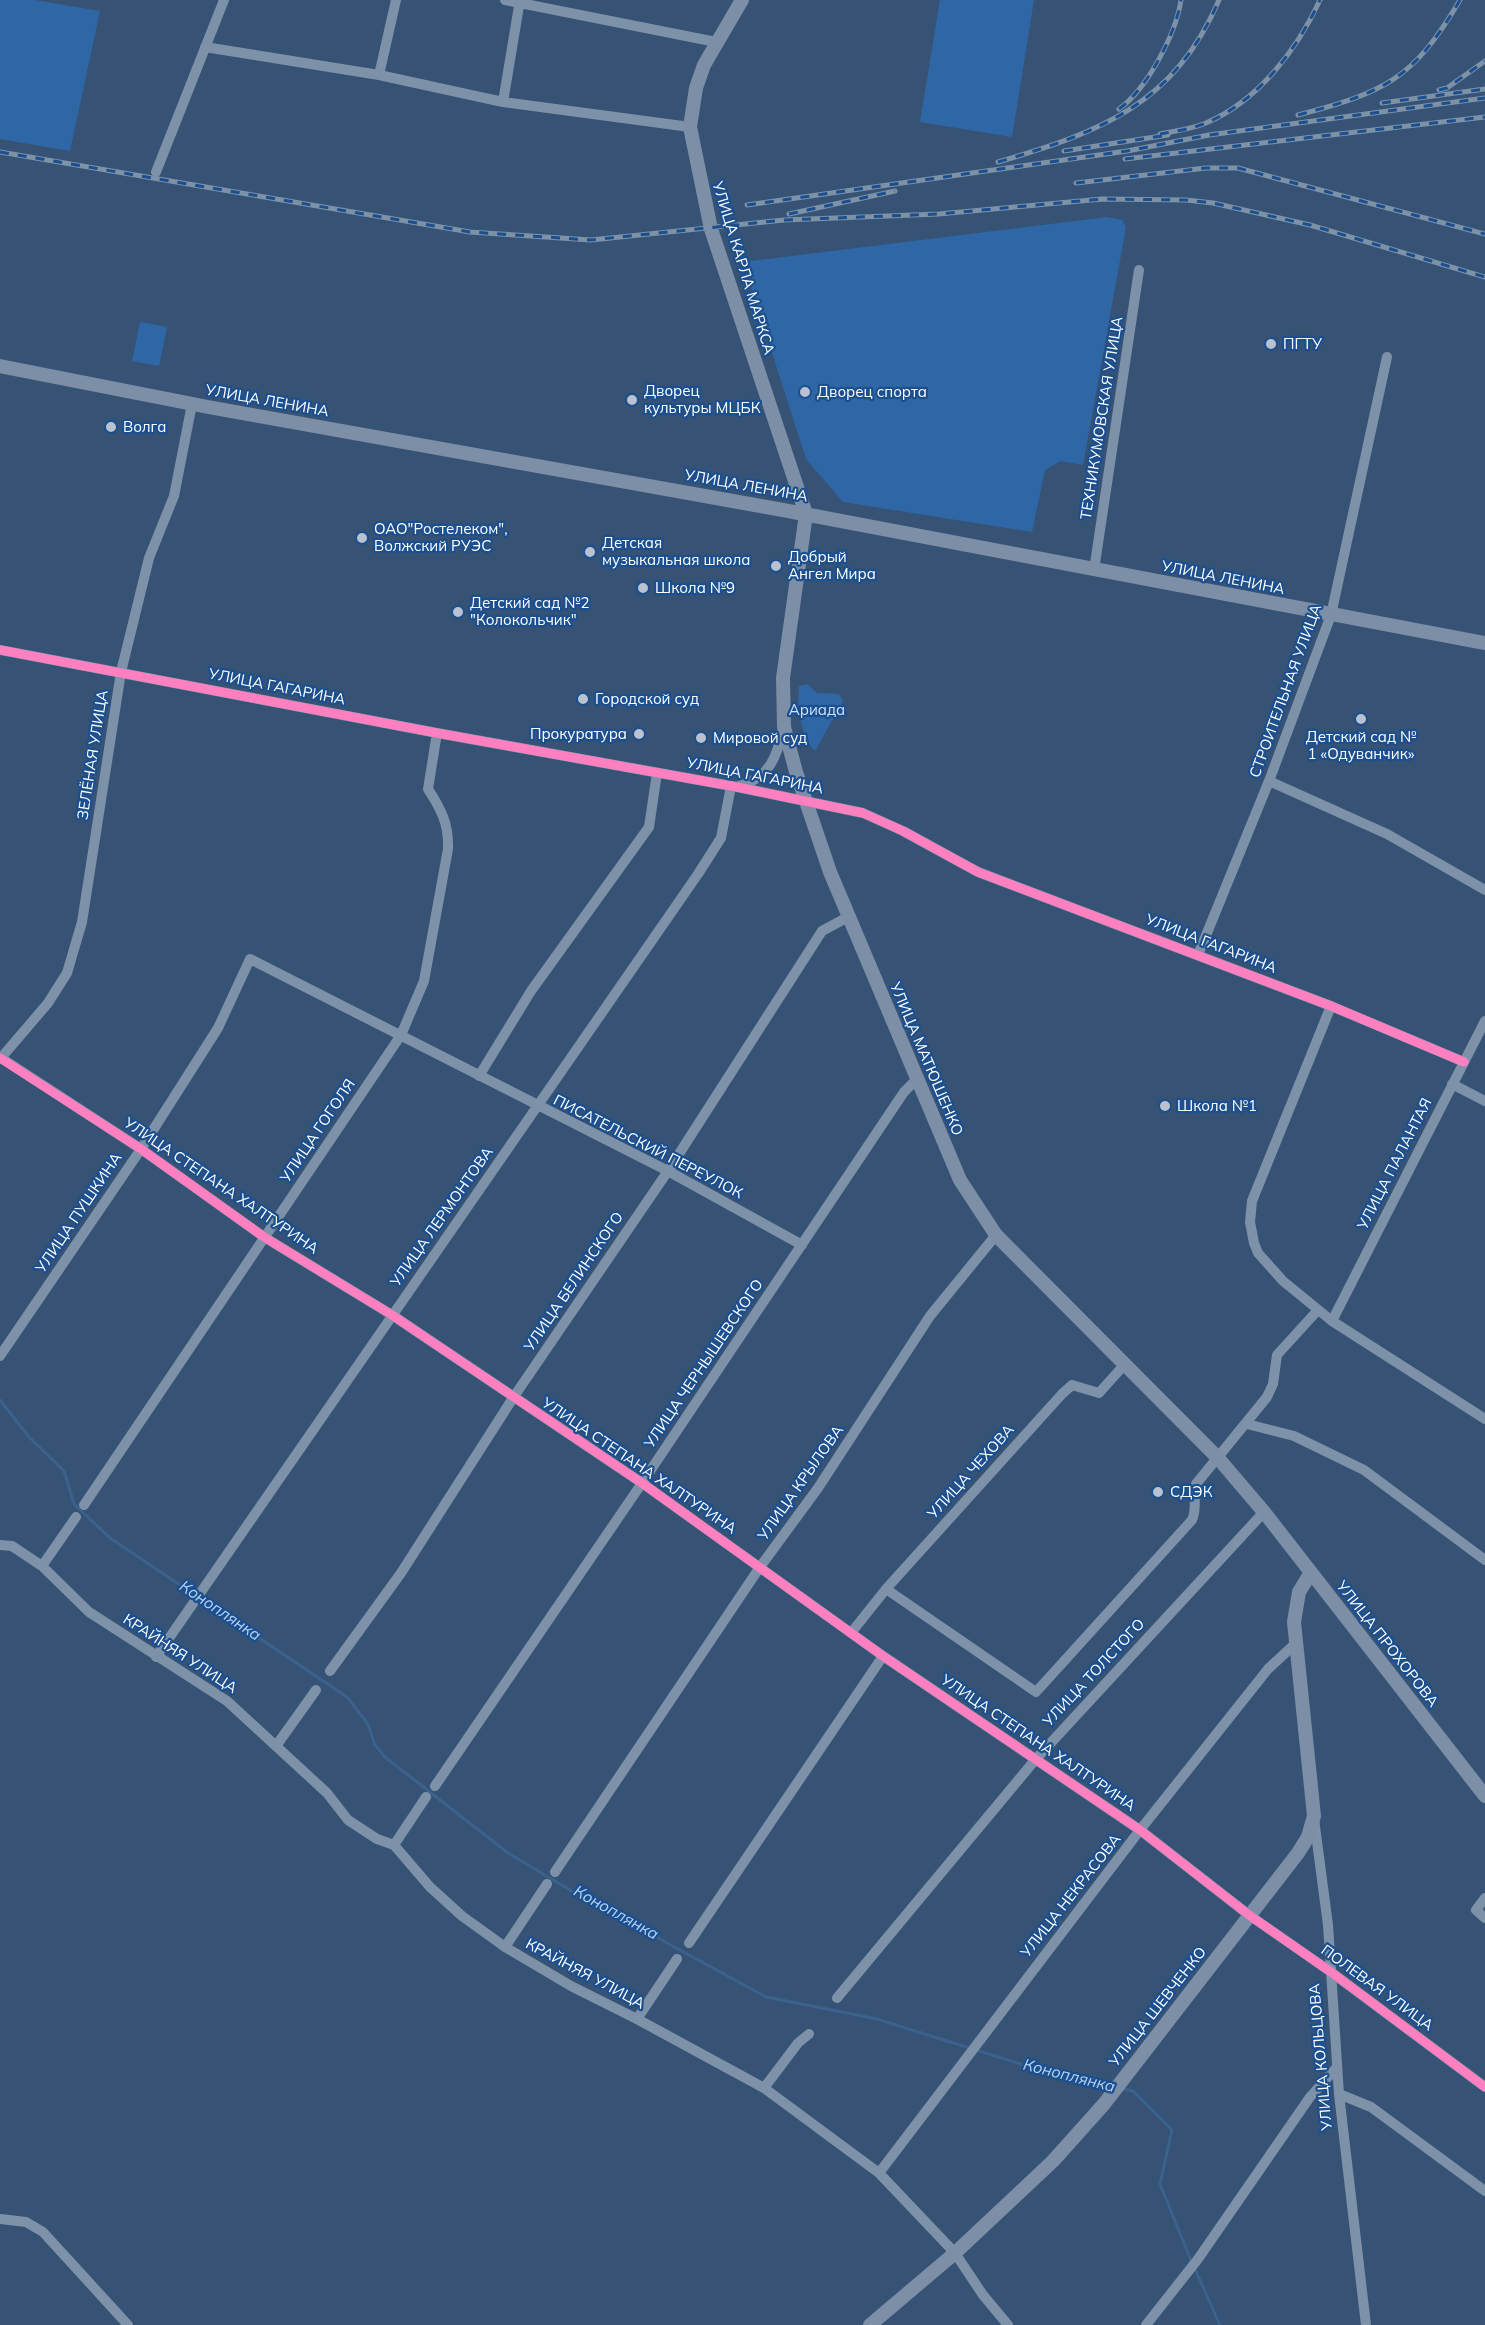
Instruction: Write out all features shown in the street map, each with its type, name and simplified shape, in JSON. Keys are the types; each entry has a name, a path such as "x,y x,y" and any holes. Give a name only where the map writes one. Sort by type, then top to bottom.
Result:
{"main road":[{"name":"УЛИЦА КАРЛА МАРКСА","path":"742,0 716,42 696,88 690,127 711,230 806,514"},
{"name":"УЛИЦА ЛЕНИНА","path":"0,366 192,404 806,514 1485,643"},
{"name":"УЛИЦА МАТЮШЕНКО","path":"806,514 783,678 784,727 805,801 848,917 960,1180 996,1235 1218,1458 1264,1512"},
{"name":"УЛИЦА ПРОХОРОВА","path":"1264,1512 1310,1574 1484,1794"},
{"name":"УЛИЦА КОЛЬЦОВА","path":"1310,1574 1295,1605 1295,1644 1314,1816"},
{"name":"УЛИЦА ШЕВЧЕНКО","path":"870,2325 955,2253 1053,2161 1104,2104 1298,1854 1308,1837 1314,1816"}],"street":[{"path":"156,172 224,0"},
{"path":"379,75 396,0"},
{"path":"505,0 716,42"},
{"path":"502,102 520,2"},
{"path":"205,47 379,75 502,102 690,127"},
{"name":"ТЕХНИКУМОВСКАЯ УЛИЦА","path":"1094,570 1139,270"},
{"name":"СТРОИТЕЛЬНАЯ УЛИЦА","path":"1198,955 1269,781 1332,615 1388,357"},
{"name":"ЗЕЛЁНАЯ УЛИЦА","path":"0,1058 48,1003 66,973 82,922 121,672 149,558 174,496 192,404"},
{"name":"УЛИЦА ГАГАРИНА","path":"0,650 437,733 734,786 863,813 903,831 978,872 1331,1006 1464,1062"},
{"path":"734,786 752,783 772,764 784,727"},
{"name":"УЛИЦА ГОГОЛЯ","path":"84,1505 401,1035 424,981 448,849 449,834 444,815 428,789 437,733"},
{"path":"479,1076 531,991 649,827 657,773"},
{"path":"1269,781 1387,834 1485,890"},
{"name":"УЛИЦА ЛЕРМОНТОВА","path":"156,1657 721,838 734,786"},
{"name":"УЛИЦА БЕЛИНСКОГО","path":"330,1671 401,1573 513,1398 668,1171 822,931 848,917"},
{"name":"ПИСАТЕЛЬСКИЙ ПЕРЕУЛОК","path":"250,959 537,1107 668,1171 802,1245"},
{"name":"УЛИЦА ПУШКИНА","path":"0,1356 141,1149 218,1028 250,959"},
{"path":"1331,1006 1252,1201 1251,1235 1258,1253 1282,1281 1317,1311 1485,1419"},
{"name":"УЛИЦА ПАЛАНТАЯ","path":"1332,1321 1485,1021"},
{"name":"УЛИЦА СТЕПАНА ХАЛТУРИНА","path":"0,1058 141,1149 264,1237 392,1315 513,1398 642,1482 883,1656 1140,1830 1249,1915"},
{"name":"УЛИЦА ЧЕРНЫШЕВСКОГО","path":"435,1786 904,1092 917,1079"},
{"path":"1452,1084 1485,1101"},
{"name":"УЛИЦА КРЫЛОВА","path":"555,1872 760,1567 818,1488 930,1316 996,1235"},
{"path":"886,1589 1036,1692 1192,1520 1196,1511 1194,1491 1196,1484 1247,1424 1267,1396 1273,1384 1277,1355 1317,1311"},
{"name":"УЛИЦА ЧЕХОВА","path":"851,1633 886,1589 1062,1394 1072,1385 1099,1393 1125,1364"},
{"path":"1247,1424 1294,1436 1364,1470 1485,1560"},
{"name":"УЛИЦА ТОЛСТОГО","path":"837,1998 1035,1760 1264,1512"},
{"path":"42,1566 76,1516"},
{"name":"КРАЙНЯЯ УЛИЦА","path":"0,1545 12,1546 42,1566 76,1602 156,1657 227,1701 327,1793 354,1824 377,1839 394,1845 430,1887 505,1947 571,1986 764,2088 879,2173 955,2253 983,2295 1008,2325"},
{"name":"УЛИЦА НЕКРАСОВА","path":"879,2173 1140,1830 1268,1670 1295,1644"},
{"path":"688,1943 883,1656"},
{"path":"276,1746 316,1690"},
{"path":"394,1845 426,1797"},
{"name":"УЛИЦА КОЛЬЦОВА","path":"1314,1816 1328,1925 1339,2094 1366,2325"},
{"path":"505,1947 547,1884"},
{"path":"1485,1898 1476,1910 1485,1918"},
{"name":"ПОЛЕВАЯ УЛИЦА","path":"1249,1915 1485,2087"},
{"path":"637,2019 678,1959"},
{"path":"764,2088 798,2043 809,2034"},
{"path":"1146,2325 1188,2273 1310,2097 1337,2067"},
{"path":"1339,2094 1371,2107 1485,2191"},
{"path":"0,2219 26,2222 43,2232 128,2325"}],"green space":[{"path":"0,0 35,0 100,11 70,151 0,139"},
{"path":"940,0 1034,0 1012,137 920,122"},
{"path":"1107,217 1122,220 1126,227 1083,465 1060,461 1045,470 1032,532 843,502 806,459 743,262"},
{"path":"140,322 167,327 159,366 132,361"},
{"name":"Ариада","path":"807,684 817,693 839,694 843,701 815,751 806,737 799,711 799,686"}],"waterway":[{"name":"Коноплянка","path":"0,1400 29,1437 64,1471 74,1504 110,1538 347,1697 368,1724 375,1745 385,1757 508,1853 570,1890 766,1997 877,2019 1046,2072 1113,2087"},
{"name":"Коноплянка","path":"1123,2089 1133,2091 1172,2130 1160,2184 1192,2263"},
{"name":"Коноплянка","path":"1195,2269 1220,2325"}],"railway":[{"path":"1119,109 1140,88 1159,60 1173,29 1181,0"},
{"path":"998,162 1069,139 1130,109 1156,89 1180,65 1201,36 1219,0"},
{"path":"1160,134 1206,123 1243,102 1259,88 1288,55 1320,0"},
{"path":"1298,115 1353,99 1394,79 1427,48 1460,0"},
{"path":"1439,90 1447,88 1485,61"},
{"path":"1382,103 1485,89"},
{"path":"747,205 1127,151 1209,135 1485,98"},
{"path":"1125,159 1485,117"},
{"path":"1064,151 1168,135"},
{"path":"0,152 470,232 591,240 784,220 939,214 1102,199 1186,200 1213,203 1310,225 1485,277"},
{"path":"1076,183 1206,168 1238,168 1485,234"},
{"path":"789,214 895,191"}],"cycle path":[{"path":"0,650 737,787 863,813 903,831 978,872 1331,1006 1464,1062"},
{"path":"0,1058 141,1149 264,1237 392,1315 642,1483 883,1656 1140,1830 1249,1915 1331,1972 1485,2087"}],"place":[{"name":"ПГТУ","path":"1271,344"},
{"name":"Дворец спорта","path":"805,392"},
{"name":"Дворец культуры МЦБК","path":"632,400"},
{"name":"Волга","path":"111,427"},
{"name":"ОАО\"Ростелеком\", Волжский РУЭС","path":"362,538"},
{"name":"Детская музыкальная школа","path":"590,552"},
{"name":"Добрый Ангел Мира","path":"776,566"},
{"name":"Школа №9","path":"643,588"},
{"name":"Детский сад №2 \"Колокольчик\"","path":"458,612"},
{"name":"Городской суд","path":"583,699"},
{"name":"Детский сад № 1 «Одуванчик»","path":"1361,719"},
{"name":"Прокуратура","path":"639,734"},
{"name":"Мировой суд","path":"701,738"},
{"name":"Школа №1","path":"1165,1106"},
{"name":"СДЭК","path":"1158,1492"}]}
